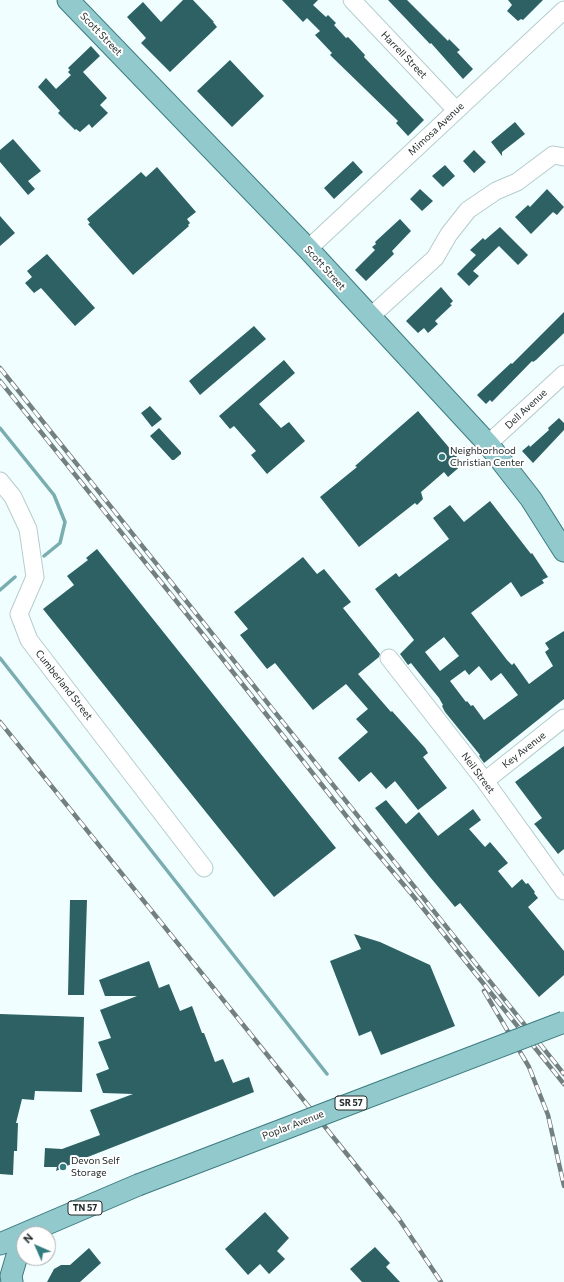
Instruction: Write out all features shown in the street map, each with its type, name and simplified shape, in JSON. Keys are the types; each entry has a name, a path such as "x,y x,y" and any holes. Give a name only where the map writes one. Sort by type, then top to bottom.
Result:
{"main road":[{"name":"Scott Street","path":"68,0 308,248 488,444 531,499 564,551"},
{"name":"Poplar Avenue","path":"50,1226 138,1185 564,1022"},
{"name":"Poplar Avenue","path":"0,1244 16,1240"},
{"path":"12,1282 11,1276 16,1259"}],"street":[{"name":"Harrell Street","path":"352,0 456,110"},
{"name":"Mimosa Avenue","path":"308,248 564,10"},
{"path":"370,317 435,258 449,234 468,210 496,191 517,182 559,156"},
{"name":"Dell Avenue","path":"488,444 564,374"},
{"name":"Cumberland Street","path":"0,481 12,497 28,530 35,577 19,614 29,640 204,868"},
{"name":"Neil Street","path":"389,658 485,781 564,891"},
{"name":"Key Avenue","path":"485,781 564,718"}],"building":[{"path":"183,0 193,0 217,27 170,72 141,43 146,38 127,17 143,2 161,22"},
{"path":"282,0 318,0 313,5 326,17 328,15 336,23 334,25 346,38 348,37 352,41 365,55 364,57 424,120 408,136 396,123 398,121 330,55 332,53 315,35 320,31 307,18 303,22"},
{"path":"388,0 407,0 448,41 449,39 460,50 457,52 473,69 463,79 431,43 430,44"},
{"path":"508,0 543,0 523,20 521,19 518,21 507,11 512,5"},
{"path":"91,46 100,56 83,72 107,98 100,105 108,113 92,128 89,124 80,132 76,129 75,130 58,113 60,111 38,87 46,78 56,89 71,75 68,72 70,70 68,68"},
{"path":"230,60 264,96 232,127 197,91"},
{"path":"515,122 525,134 502,152 502,156 491,142"},
{"path":"13,139 41,171 28,181 35,189 28,195 0,162 0,150"},
{"path":"474,150 486,162 474,173 463,161"},
{"path":"353,161 363,172 334,199 324,188"},
{"path":"445,165 455,176 443,187 432,176"},
{"path":"157,167 196,212 187,219 190,223 188,225 189,226 133,275 88,224 90,223 87,219 141,172 146,177"},
{"path":"420,189 433,201 422,211 410,199"},
{"path":"547,189 564,207 557,215 553,212 531,234 515,217 528,205 530,207"},
{"path":"0,216 15,233 0,246"},
{"path":"400,219 411,231 392,251 394,254 366,281 355,270 375,250 372,247 376,244 375,242"},
{"path":"500,227 528,255 518,265 499,246 473,271 479,276 469,286 457,274 476,255 470,250 483,238 485,240"},
{"path":"47,254 95,308 75,326 41,288 34,293 25,283 32,277 27,271"},
{"path":"441,287 453,301 450,304 452,305 435,321 438,324 428,333 424,328 418,333 406,321"},
{"path":"564,312 564,333 536,360 533,362 532,361 492,402 490,400 486,404 477,395 511,363 512,364"},
{"path":"254,326 266,339 200,395 189,381"},
{"path":"284,360 295,373 259,404 281,428 289,422 305,441 267,474 251,455 256,451 234,426 230,429 219,416"},
{"path":"150,406 162,419 152,427 141,413"},
{"path":"418,411 463,464 448,477 444,472 421,492 423,499 417,505 415,503 359,547 320,497 357,467 355,466"},
{"path":"559,418 564,423 564,430 533,463 522,451 529,445 530,447 549,430 548,428"},
{"path":"159,428 181,452 181,454 174,460 172,460 150,436"},
{"path":"490,501 531,554 532,553 548,577 542,580 544,583 521,597 511,582 471,613 507,660 512,665 514,663 529,684 553,666 545,652 549,649 545,643 564,631 564,699 484,763 479,756 480,755 445,712 439,698 411,663 408,665 400,654 414,640 375,589 396,573 399,577 449,539 433,518 450,505 464,522","holes":["444,637 459,656 440,671 425,652","479,666 491,681 501,673 518,695 484,720 473,705 471,706 467,701 466,702 450,681 465,670 469,675"]},
{"path":"97,549 336,848 274,897 43,609 74,585 67,576 88,560 86,558"},
{"path":"303,557 317,574 324,569 351,602 343,608 380,654 379,657 358,674 425,748 428,753 423,757 447,788 418,810 395,781 386,789 371,772 359,782 338,758 368,732 356,719 368,709 346,684 313,710 275,663 267,669 240,635 248,629 234,612"},
{"path":"564,746 564,849 558,854 534,824 542,818 515,782"},
{"path":"386,800 406,824 419,812 438,836 473,809 481,820 469,829 485,847 490,842 508,863 498,871 512,888 522,879 526,884 528,883 535,892 534,893 538,898 528,907 564,951 564,975 539,997 460,903 455,907 375,808"},
{"path":"70,900 87,900 84,995 68,995"},
{"path":"354,934 380,942 430,965 455,1026 381,1055 371,1031 359,1036 330,961 361,949"},
{"path":"149,961 159,988 169,984 180,1011 192,1006 215,1062 223,1059 233,1083 249,1077 254,1092 80,1160 56,1171 57,1167 44,1167 45,1148 62,1149 100,1135 90,1110 133,1094 103,1093 96,1074 109,1069 98,1042 111,1038 100,1010 137,996 105,996 99,980"},
{"path":"0,1014 84,1017 82,1092 35,1091 34,1100 22,1099 16,1123 18,1123 17,1151 14,1151 13,1175 0,1174"},
{"path":"265,1212 289,1238 277,1251 285,1259 269,1274 260,1264 248,1275 225,1249"},
{"path":"375,1247 390,1263 386,1267 400,1282 362,1282 350,1269"},
{"path":"89,1248 101,1263 80,1282 47,1282 54,1269 61,1265 70,1265"}],"waterway":[{"path":"0,428 54,495 65,522 60,543 44,556"},
{"path":"0,590 15,577"},
{"path":"0,658 327,1074"}],"railway":[{"path":"0,368 564,1074"},
{"path":"0,381 355,827 414,897 564,1084"},
{"path":"0,722 399,1219 441,1282"},
{"path":"484,991 529,1067 548,1115 564,1186"}],"place":[{"name":"Neighborhood Christian Center","path":"442,457"},
{"name":"Devon Self Storage","path":"63,1167"}]}
